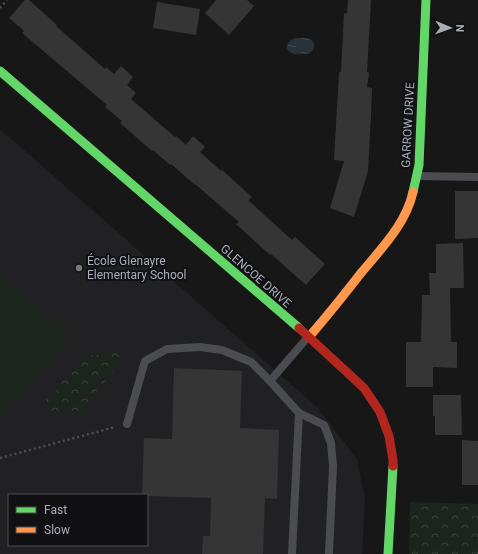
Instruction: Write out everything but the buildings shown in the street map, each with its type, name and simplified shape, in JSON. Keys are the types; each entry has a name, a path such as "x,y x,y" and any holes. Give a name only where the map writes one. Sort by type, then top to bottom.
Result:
{"street":[{"name":"GARROW DRIVE","path":"309,337 397,230 411,201 419,166 426,0"},
{"name":"GLENCOE DRIVE","path":"0,71 309,337 364,388 380,412 389,436 393,460 388,554"}],"lane":[{"path":"417,176 478,177"},
{"path":"270,381 309,337"},
{"path":"127,424 145,361 167,349 200,347 222,350 251,362 299,413 324,425 330,443 333,466 329,554"},
{"path":"292,554 299,413"}],"path":[{"path":"0,8 7,0"},
{"path":"0,458 127,424"}],"shaded area":[{"name":"École Glenayre Elementary School","path":"0,129 316,406 357,459 365,499 362,554 0,554"}],"green space":[{"path":"0,277 71,333 0,424"},
{"path":"114,347 126,358 92,396 80,415 65,408 56,416 43,402 53,394 82,356 107,354"},
{"path":"410,502 478,504 478,554 409,554"}],"water":[{"path":"295,38 310,39 314,43 313,50 305,54 291,53 287,46 291,40"}],"traffic: fast":[{"path":"413,192 419,165 426,0"},
{"path":"0,71 299,328"},
{"path":"388,554 393,466"}],"traffic: slow":[{"path":"309,337 392,236 405,215 413,192"}],"traffic: jam":[{"path":"299,328 364,388 380,412 389,436 393,466"}],"place":[{"name":"École Glenayre Elementary School","path":"79,268"}]}
